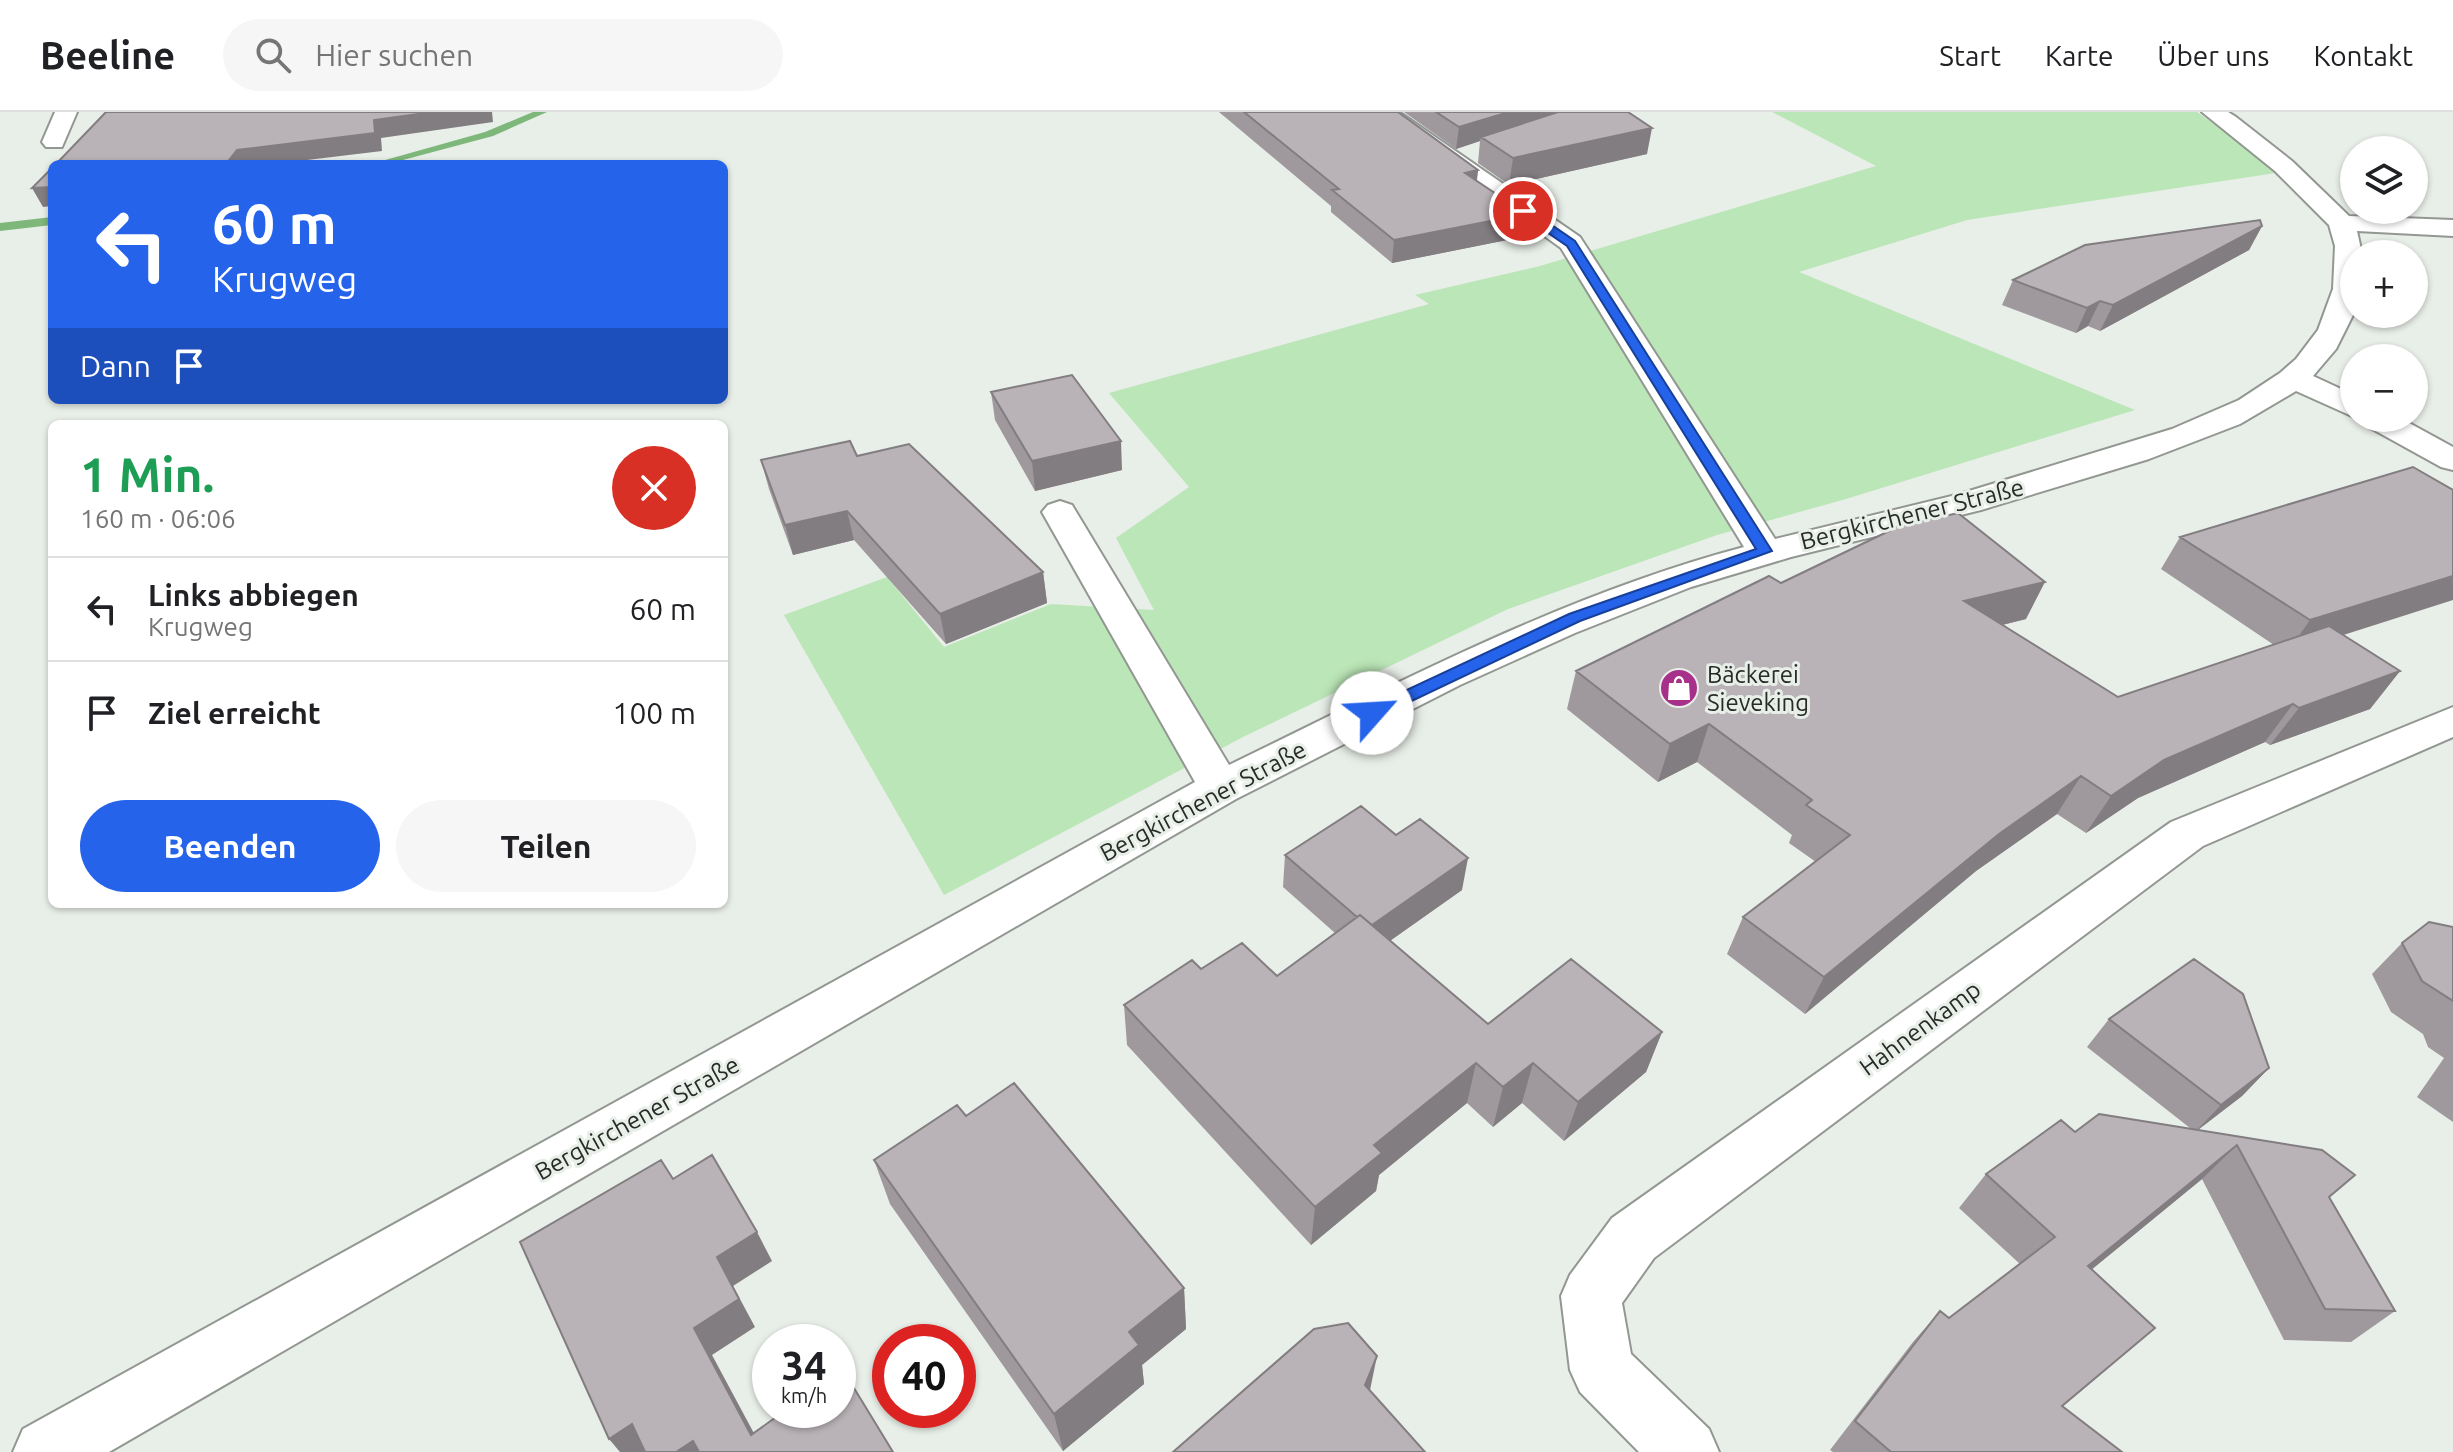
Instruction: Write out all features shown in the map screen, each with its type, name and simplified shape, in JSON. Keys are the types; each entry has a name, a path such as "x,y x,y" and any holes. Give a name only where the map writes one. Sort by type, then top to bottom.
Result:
{"street":[{"path":"54,142 66,112"},
{"path":"1384,112 1571,243 1765,551"},
{"path":"2213,112 2287,167 2340,221"},
{"path":"1451,161 1481,151"},
{"name":"Bergkirchener Straße","path":"75,1444 1220,788 1574,617 1765,551 1950,507 2167,442 2242,412 2293,378 2323,346 2339,317 2351,269 2342,224"},
{"path":"2364,224 2453,228"},
{"path":"2293,378 2340,400"},
{"path":"2402,432 2453,460"},
{"path":"1060,512 1220,788"},
{"name":"Hahnenkamp","path":"1686,1452 1602,1370 1591,1296 1633,1238 2187,834 2453,721"}],"green space":[{"path":"1772,112 2197,112 2282,172 1967,220 1799,272 2135,410 1846,499 1717,535 1508,609 1243,737 944,895 784,615 887,577 944,647 1051,604 1154,610 1116,538 1189,487 1109,393 1429,304 1415,295 1540,266 1876,166"}],"building":[{"path":"106,112 433,112 374,120 375,133 237,150 229,160 60,160"},
{"path":"1244,112 1398,112 1478,170 1465,173 1526,214 1394,240 1332,190 1339,189"},
{"path":"1436,112 1509,112 1459,127"},
{"path":"1558,112 1628,112 1652,128 1513,158 1481,137"},
{"path":"48,172 48,187 32,188"},
{"path":"2260,220 2262,226 2113,305 2100,301 2087,308 2013,280 2085,245"},
{"path":"1072,375 1121,441 1032,461 991,392"},
{"path":"850,441 857,456 909,444 1043,572 940,614 847,511 785,525 761,460"},
{"path":"2413,467 2453,490 2453,576 2310,620 2180,537"},
{"path":"1958,513 2045,582 1964,601 2118,697 2329,626 2400,671 2299,708 2293,704 2164,760 2111,796 2081,776 1999,834 1824,977 1743,917 1850,835 1806,805 1812,800 1709,724 1670,744 1576,671 1769,576 1781,583 1889,531 1886,529"},
{"path":"1361,806 1396,835 1420,819 1468,858 1372,925 1360,915 1357,917 1285,855"},
{"path":"1360,915 1488,1024 1571,959 1662,1032 1578,1102 1533,1063 1503,1087 1476,1063 1374,1145 1382,1153 1315,1207 1124,1005 1192,960 1201,969 1242,943 1277,976"},
{"path":"2429,922 2453,927 2453,1001 2422,981 2402,943"},
{"path":"2194,959 2243,994 2269,1068 2221,1105 2109,1019"},
{"path":"1014,1083 1184,1288 1129,1332 1139,1345 1054,1414 874,1160 957,1105 966,1116"},
{"path":"2099,1114 2322,1150 2355,1175 2329,1197 2395,1311 2325,1309 2237,1145 2088,1266 2155,1328 2062,1406 2122,1452 1891,1452 1855,1421 1940,1311 1949,1318 2055,1237 1986,1174 2061,1120 2075,1132"},
{"path":"712,1155 757,1232 717,1257 739,1299 694,1328 751,1435 761,1428 856,1428 856,1391 872,1418 872,1428 878,1428 893,1452 699,1452 693,1441 676,1452 645,1452 632,1424 609,1439 520,1242 661,1160 673,1179"},
{"path":"1348,1323 1377,1356 1365,1385 1425,1452 1173,1452 1314,1329"}],"waterway":[{"path":"391,160 489,134 542,112"},
{"path":"0,227 48,221"}],"place":[{"name":"Bäckerei Sieveking","path":"1679,688"}],"route":[{"path":"1372,713 1574,617 1765,551 1571,243 1523,211"}]}
